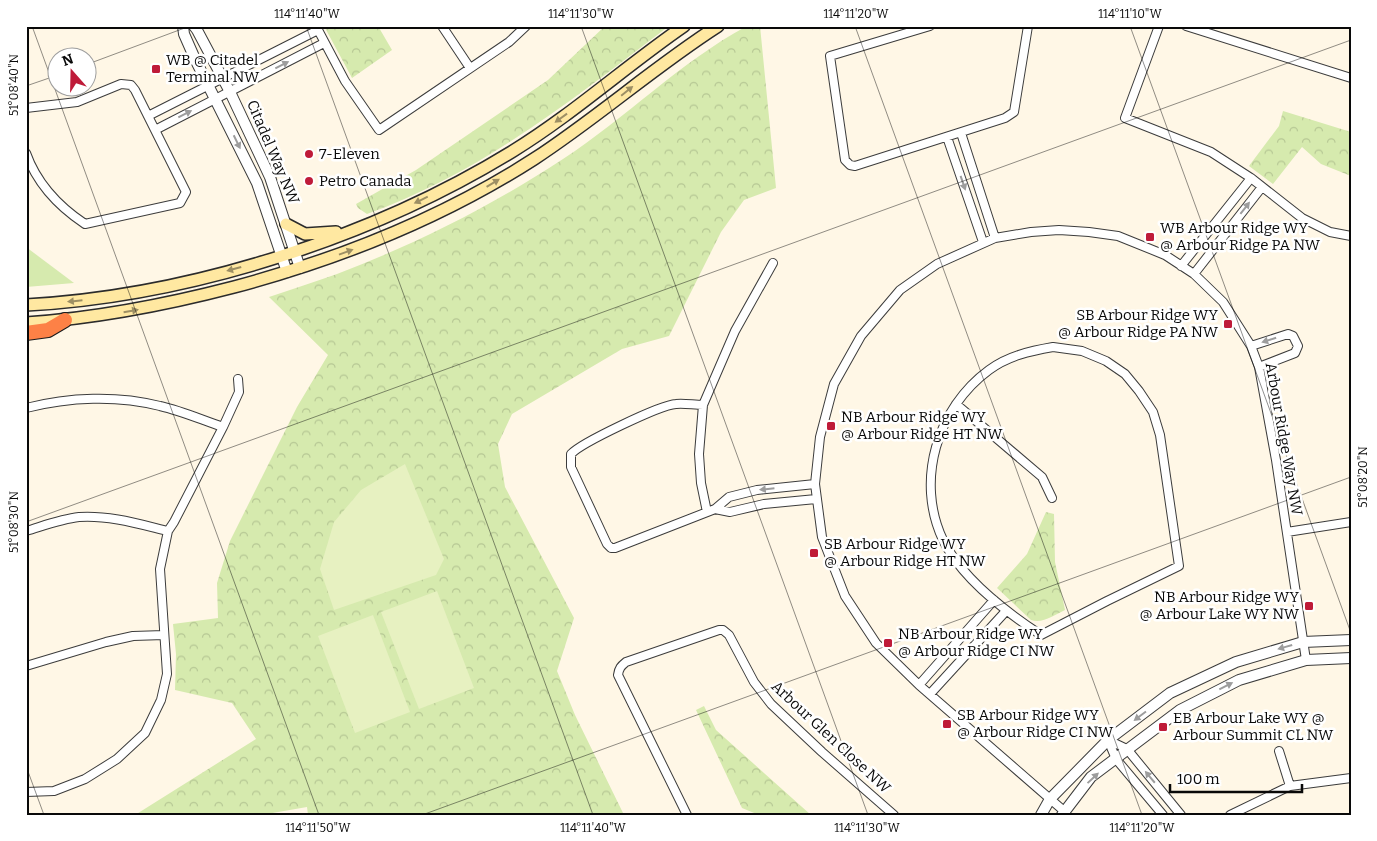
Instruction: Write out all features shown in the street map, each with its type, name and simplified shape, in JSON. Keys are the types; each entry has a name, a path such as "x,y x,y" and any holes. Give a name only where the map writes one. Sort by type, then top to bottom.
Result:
{"highway":[{"path":"26,333 48,330 65,320"}],"main road":[{"path":"26,305 99,298 167,286 214,275 295,251 402,210 514,150 574,109 684,26"},
{"path":"26,323 65,320 142,309 194,297 300,268 358,248 405,228 486,187 532,160 579,129 686,46 718,26"},
{"path":"286,224 305,234 355,229"}],"street":[{"name":"Citadel Way NW","path":"183,26 184,34 208,85 257,183 287,272"},
{"name":"Citadel Way NW","path":"194,26 223,78 270,178 300,268"},
{"path":"442,26 470,68"},
{"path":"148,116 317,28 345,81 379,130 509,42 526,26"},
{"path":"930,26 830,56 845,160 850,165 855,166 961,133 1005,118 1014,112 1028,26"},
{"path":"1159,26 1125,118 1211,152 1251,178 1302,218 1330,232 1351,236"},
{"path":"1186,26 1351,78"},
{"path":"155,130 324,43"},
{"path":"26,108 77,102 121,84 130,85 135,90 186,192 180,203 85,224 68,213 46,191 31,167 26,153"},
{"path":"961,133 995,238"},
{"path":"947,137 983,242"},
{"path":"1182,266 1251,178"},
{"path":"1194,274 1262,187"},
{"name":"Arbour Ridge Way NW","path":"1063,813 1050,799 919,685 876,643 845,596 822,538 815,484 820,437 834,384 861,336 900,290 937,264 995,238 1059,230 1089,232 1118,236 1165,255 1194,274 1223,302 1251,346 1259,367 1276,460 1306,660"},
{"path":"711,510 701,483 699,454 703,405 735,330 772,263"},
{"path":"1251,346 1288,334 1294,336 1298,346 1295,353 1259,367"},
{"path":"1053,347 1082,351 1106,361 1125,374 1139,391 1152,412 1160,435 1180,566 1041,635 1006,611 994,600 961,568 944,541 933,510 931,478 935,447 943,424 972,383 1021,353 1053,347"},
{"path":"26,792 54,791 85,779 117,759 145,733 161,700 167,674 160,569 168,531 223,427 239,392 238,379"},
{"path":"26,408 44,403 77,400 133,401 160,406 223,427"},
{"path":"703,405 675,404 644,415 571,454 570,459 579,484 607,544 611,548 711,510 730,497 757,490 815,484"},
{"path":"956,404 1042,477 1052,498"},
{"path":"711,510 730,512 764,504 816,499"},
{"path":"26,531 80,517 136,522 168,531"},
{"path":"1287,532 1351,522"},
{"path":"919,685 994,600"},
{"path":"930,694 1006,611"},
{"name":"Arbour Glen Close NW","path":"687,815 618,675 621,666 626,662 723,630 729,635 754,682 771,704 894,815"},
{"path":"26,666 106,642 133,636 164,635"},
{"path":"1041,815 1050,799 1108,740 1170,694 1236,662 1303,642 1351,640"},
{"path":"1063,813 1091,777 1180,710 1239,680 1306,660 1351,658"},
{"path":"1108,740 1127,749 1182,815"},
{"path":"1108,740 1116,759 1163,815"},
{"path":"1279,751 1290,786"},
{"path":"1230,815 1290,786 1351,778"}],"green space":[{"path":"324,26 378,26 392,50 352,78"},
{"path":"605,26 669,26 562,106 488,155 450,177 409,197 367,214 358,208 356,204 416,170 548,80"},
{"path":"747,26 760,26 776,188 744,200 721,232 669,336 622,349 512,414 498,444 505,487 574,618 557,671 575,715 624,815 308,815 307,807 261,815 135,815 256,739 232,703 175,690 176,654 173,624 218,618 217,583 230,541 297,407 328,355 269,297 337,274 396,250 482,208 563,159 699,56"},
{"path":"1283,111 1351,132 1351,176 1321,164 1302,147 1273,184 1249,166 1279,126"},
{"path":"26,247 74,283 26,287"},
{"path":"405,464 444,559 436,575 334,610 320,569 334,522 361,490"},
{"path":"1046,512 1054,514 1055,562 1065,610 1040,621 1035,621 1031,620 997,588 1027,554"},
{"path":"437,591 474,688 419,709 381,612"},
{"path":"373,615 410,712 355,733 318,636"},
{"path":"704,706 716,730 811,815 759,815 742,808 696,710"}],"place":[{"name":"WB @ Citadel Terminal NW","path":"156,69"},
{"name":"7-Eleven","path":"309,154"},
{"name":"Petro Canada","path":"309,181"},
{"name":"WB Arbour Ridge WY @ Arbour Ridge PA NW","path":"1150,237"},
{"name":"SB Arbour Ridge WY @ Arbour Ridge PA NW","path":"1228,324"},
{"name":"NB Arbour Ridge WY @ Arbour Ridge HT NW","path":"831,426"},
{"name":"SB Arbour Ridge WY @ Arbour Ridge HT NW","path":"814,553"},
{"name":"NB Arbour Ridge WY @ Arbour Lake WY NW","path":"1309,606"},
{"name":"NB Arbour Ridge WY @ Arbour Ridge CI NW","path":"888,643"},
{"name":"SB Arbour Ridge WY @ Arbour Ridge CI NW","path":"947,724"},
{"name":"EB Arbour Lake WY @ Arbour Summit CL NW","path":"1163,727"}]}
